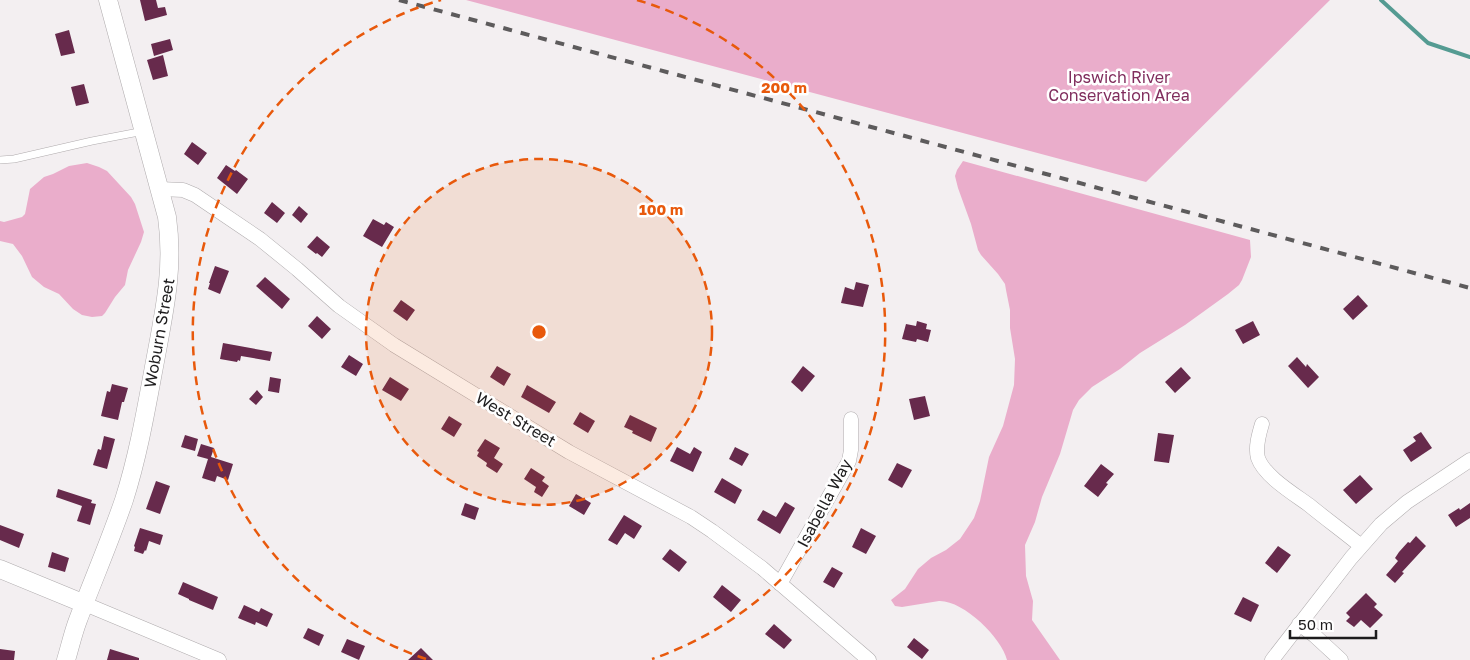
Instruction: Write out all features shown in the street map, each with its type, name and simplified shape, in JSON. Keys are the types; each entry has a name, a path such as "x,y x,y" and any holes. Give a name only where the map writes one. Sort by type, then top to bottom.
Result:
{"street":[{"name":"Woburn Street","path":"66,660 78,620 118,518 131,476 168,294 170,263 167,217 108,0"},
{"name":"West Street","path":"160,189 183,190 195,195 260,239 333,301 366,326 569,452 691,518 735,548 869,660"},
{"name":"Isabella Way","path":"780,584 849,461 851,454 851,419"},
{"path":"1262,424 1257,452 1258,459 1264,469 1361,546"},
{"path":"1272,660 1361,546 1381,524 1400,508 1470,460"},
{"path":"0,569 219,660"},
{"path":"1299,624 1316,636 1341,660"}],"lane":[{"path":"0,160 14,159 144,131"}],"green space":[{"name":"Ipswich River Conservation Area","path":"466,0 1330,0 1146,182"},
{"path":"963,161 1250,240 1251,257 1239,285 1185,325 1140,353 1092,387 1079,400 1073,410 1060,454 1025,545 1026,576 1033,601 1032,620 1060,660 1007,660 1004,651 990,631 970,613 959,607 949,602 939,601 902,607 895,606 891,600 905,589 918,569 960,539 974,518 980,501 989,457 1003,426 1014,385 1015,359 1010,328 1010,310 1005,284 978,250 955,176"},
{"path":"87,163 107,171 131,197 144,232 128,270 125,285 102,316 92,317 82,315 73,309 59,294 44,287 32,277 22,256 13,244 0,241 0,221 4,222 22,217 25,214 30,189 44,177 69,166"}],"building":[{"path":"140,0 156,0 158,8 165,7 167,15 145,21"},
{"path":"69,30 75,53 61,56 55,34"},
{"path":"170,39 173,50 154,56 151,44"},
{"path":"163,55 168,76 153,80 147,60"},
{"path":"84,84 89,103 76,106 71,87"},
{"path":"192,142 207,153 198,165 184,154"},
{"path":"226,165 248,179 237,194 217,178"},
{"path":"272,202 285,213 277,223 264,213"},
{"path":"299,206 308,214 301,223 292,215"},
{"path":"373,219 384,225 386,222 394,227 382,247 363,236"},
{"path":"317,236 330,247 322,257 307,247"},
{"path":"215,266 229,271 220,294 208,289"},
{"path":"265,277 290,299 282,309 256,286"},
{"path":"856,282 869,285 863,307 841,303 845,287 854,290"},
{"path":"1358,295 1368,306 1353,320 1343,309"},
{"path":"401,300 415,310 407,321 393,311"},
{"path":"317,316 331,329 322,339 308,326"},
{"path":"917,321 927,324 926,329 931,330 928,342 917,339 916,342 902,339 906,324 916,326"},
{"path":"1253,321 1260,335 1243,344 1235,330"},
{"path":"223,343 272,352 270,361 241,356 240,361 238,360 237,362 220,359"},
{"path":"349,355 363,364 356,376 341,367"},
{"path":"1297,357 1306,367 1307,364 1319,377 1308,388 1288,366"},
{"path":"497,366 511,374 504,386 490,377"},
{"path":"803,366 815,376 802,392 791,382"},
{"path":"1181,367 1191,378 1175,393 1165,382"},
{"path":"270,377 281,379 279,393 268,391"},
{"path":"390,377 409,389 401,401 382,390"},
{"path":"112,384 128,388 124,402 122,402 118,420 101,416 107,391 110,392"},
{"path":"527,385 556,402 549,413 521,397"},
{"path":"257,390 263,397 256,405 249,399"},
{"path":"925,396 930,416 914,420 909,399"},
{"path":"580,412 595,421 588,433 573,424"},
{"path":"630,415 657,428 651,442 624,427"},
{"path":"449,416 462,424 454,437 441,429"},
{"path":"1421,432 1432,448 1411,462 1403,450 1416,441 1413,437"},
{"path":"1158,433 1174,435 1169,463 1154,461"},
{"path":"185,435 198,439 195,451 181,447"},
{"path":"104,436 115,439 107,469 93,465 98,449 101,450"},
{"path":"485,439 500,448 494,458 503,464 497,473 486,466 487,463 477,456 479,452 477,451"},
{"path":"201,444 214,448 211,457 233,464 228,480 217,476 215,482 202,478 208,459 197,456"},
{"path":"677,447 690,454 694,447 702,452 693,472 670,461"},
{"path":"735,447 749,454 742,466 729,459"},
{"path":"897,463 912,470 902,488 888,480"},
{"path":"1101,464 1114,474 1098,497 1084,486"},
{"path":"531,468 545,477 542,481 549,486 542,497 534,492 536,487 524,479"},
{"path":"1360,475 1373,489 1356,504 1343,490"},
{"path":"722,478 742,490 735,504 714,492"},
{"path":"156,481 170,486 160,514 146,509"},
{"path":"58,489 92,500 91,503 96,504 90,525 77,521 82,506 56,497"},
{"path":"576,494 591,503 584,515 569,506"},
{"path":"785,502 795,508 780,534 757,520 763,510 776,517"},
{"path":"465,503 479,508 475,520 461,515"},
{"path":"1470,503 1470,518 1456,527 1448,515"},
{"path":"624,515 642,526 634,539 625,533 617,545 608,540"},
{"path":"0,525 24,534 19,548 0,540"},
{"path":"140,528 163,535 160,545 149,541 143,554 134,551"},
{"path":"861,528 876,536 866,554 852,547"},
{"path":"1416,536 1426,546 1402,572 1404,573 1395,583 1386,575 1398,561 1395,558 1399,552"},
{"path":"1278,546 1291,555 1277,573 1265,563"},
{"path":"670,549 687,562 679,572 662,559"},
{"path":"52,552 69,558 65,572 48,567"},
{"path":"832,567 843,573 834,588 823,582"},
{"path":"183,582 218,597 213,610 178,594"},
{"path":"722,585 741,600 731,612 713,597"},
{"path":"1366,593 1377,604 1374,607 1383,615 1370,628 1361,620 1354,627 1346,621 1350,617 1346,613"},
{"path":"1243,597 1259,605 1251,622 1234,614"},
{"path":"244,605 259,612 261,608 273,614 267,627 256,622 255,625 238,618"},
{"path":"774,624 792,640 784,649 765,634"},
{"path":"308,628 324,635 319,646 303,638"},
{"path":"914,638 929,650 922,659 907,647"},
{"path":"347,639 365,646 359,660 341,652"},
{"path":"421,648 433,660 408,660"},
{"path":"0,649 15,651 14,660 0,660"},
{"path":"110,649 139,658 139,660 107,660"}],"waterway":[{"path":"1381,0 1428,43 1470,57"}],"railway":[{"path":"399,0 1470,288"}]}
